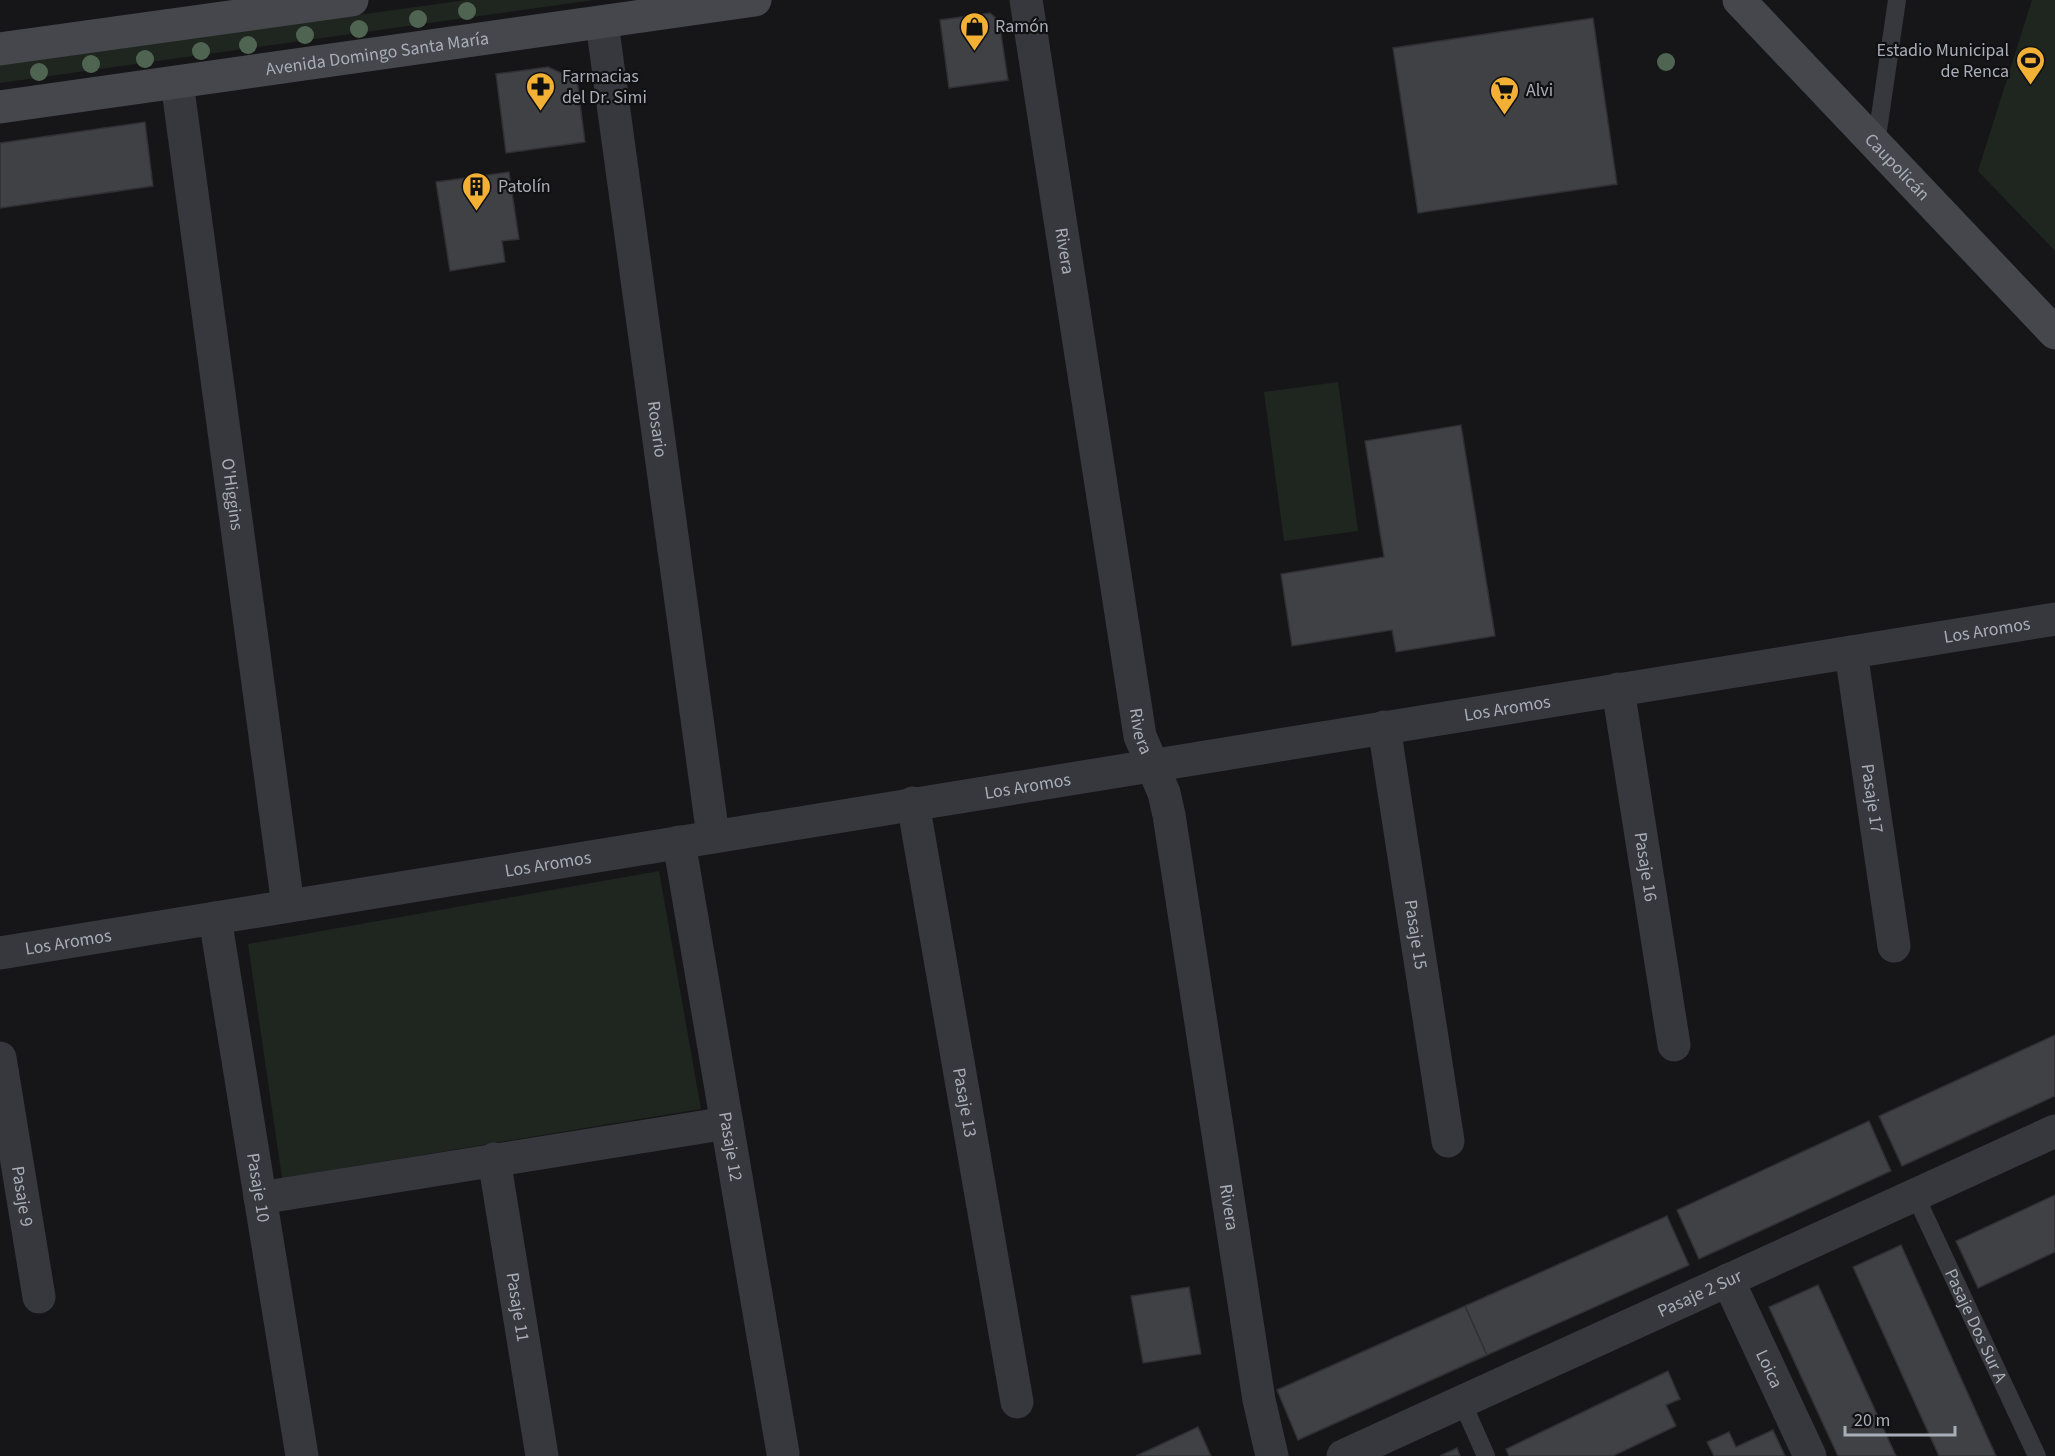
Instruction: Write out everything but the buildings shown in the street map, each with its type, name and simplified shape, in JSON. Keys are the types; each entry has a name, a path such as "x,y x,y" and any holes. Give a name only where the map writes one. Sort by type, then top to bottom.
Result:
{"main road":[{"path":"0,49 352,0"},
{"name":"Avenida Domingo Santa María","path":"0,107 755,0"},
{"name":"Caupolicán","path":"1739,0 2055,333"}],"street":[{"name":"Rivera","path":"1026,0 1140,736 1164,793 1169,815 1259,1400 1272,1456"},
{"name":"Rosario","path":"602,23 713,836"},
{"name":"O'Higgins","path":"177,82 288,906"},
{"name":"Los Aromos","path":"0,953 2055,619"},
{"name":"Pasaje 17","path":"1851,652 1894,946"},
{"name":"Pasaje 16","path":"1618,689 1674,1045"},
{"name":"Pasaje 15","path":"1384,727 1448,1141"},
{"name":"Pasaje 13","path":"913,803 1017,1402"},
{"name":"Pasaje 12","path":"679,842 783,1453"},
{"name":"Pasaje 10","path":"215,918 302,1456"},
{"name":"Pasaje 9","path":"0,1058 39,1297"},
{"path":"260,1197 727,1122"},
{"name":"Pasaje 2 Sur","path":"1343,1456 2055,1131"},
{"name":"Pasaje 11","path":"494,1159 542,1456"},
{"name":"Loica","path":"1728,1280 1810,1456"}],"lane":[{"path":"1876,144 1897,0"},
{"name":"Pasaje Dos Sur A","path":"1915,1195 2037,1456"},
{"path":"1462,1402 1486,1456"}],"shaded area":[{"path":"466,0 594,0 0,83 0,65"},
{"name":"Estadio Municipal de Renca","path":"2032,0 2055,0 2055,251 1978,171"},
{"path":"1338,382 1358,531 1284,541 1264,392"},
{"path":"659,871 701,1109 282,1178 248,944"}],"place":[{"name":"Ramón","path":"974,52"},
{"name":"Estadio Municipal de Renca","path":"2030,86"},
{"name":"Farmacias del Dr. Simi","path":"541,112"},
{"name":"Alvi","path":"1505,116"},
{"name":"Patolín","path":"477,212"}]}
